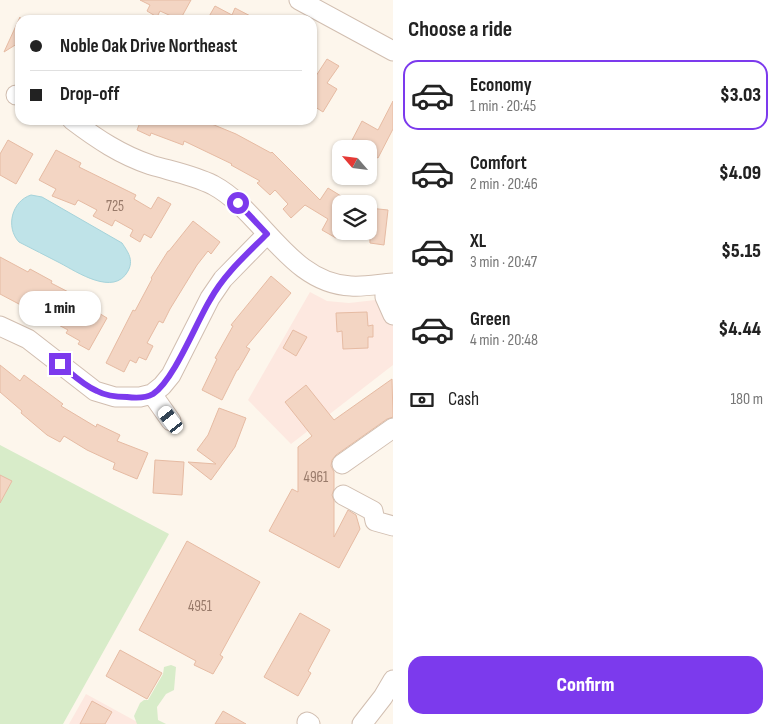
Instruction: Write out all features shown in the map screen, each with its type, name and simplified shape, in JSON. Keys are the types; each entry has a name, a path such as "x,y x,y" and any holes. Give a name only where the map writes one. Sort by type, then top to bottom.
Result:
{"street":[{"path":"299,0 393,51"},
{"path":"79,125 107,146 122,154 212,184 229,195 267,234 304,268 317,277 350,286 389,284 385,298 393,315"},
{"path":"0,326 28,339 95,391 116,397 140,397 152,394 171,375 210,298 223,279 267,234"},
{"path":"152,394 171,420"},
{"path":"342,464 393,428"},
{"path":"343,495 373,511 375,521 393,526"},
{"path":"362,724 383,697 393,680"}],"shaded area":[{"path":"310,292 327,301 349,303 393,298 393,365 291,444 248,400"},
{"path":"86,694 139,723 149,724 69,724"}],"green space":[{"path":"0,445 169,534 63,724 0,724"},
{"path":"171,665 176,667 174,690 166,694 157,707 158,720 166,724 137,724 134,716 140,703 148,700 163,674 164,667"}],"water":[{"path":"31,195 42,197 122,243 130,260 128,271 122,278 114,282 95,280 19,242 12,229 13,215 19,203"}],"building":[{"path":"140,0 191,0 183,15 169,15 160,11 158,15 154,15 147,11 150,5"},
{"path":"215,6 232,15 210,15"},
{"path":"235,8 248,15 232,15"},
{"path":"15,28 15,45 4,52"},
{"path":"327,59 339,66 327,83 337,89 323,112 317,108 317,74"},
{"path":"393,101 393,129 378,158 378,140 352,140 362,121 378,130"},
{"path":"139,125 214,125 272,152 320,200 328,188 339,195 332,195 332,236 322,230 328,219 305,205 291,218 283,209 288,204 275,190 270,195 257,183 260,181 232,164 184,141 183,145 151,133 150,136 137,130"},
{"path":"8,140 33,154 16,184 0,175 0,154"},
{"path":"56,150 81,163 79,167 136,195 134,199 151,209 158,197 171,204 151,238 144,234 140,242 130,236 133,230 115,220 112,226 93,216 97,210 78,200 75,205 52,196 56,189 39,180"},
{"path":"377,209 388,210 384,245 370,243 370,240 377,240"},
{"path":"193,221 220,242 211,254 208,251 197,265 163,323 159,321 147,343 153,346 146,360 139,357 136,363 130,360 124,372 106,363 151,278 168,251"},
{"path":"0,257 28,272 30,269 52,281 51,283 80,298 79,301 107,318 89,350 78,344 80,341 66,333 68,330 0,294"},
{"path":"271,276 291,293 246,347 250,349 222,400 202,390 217,359 215,358 233,326 231,325"},
{"path":"367,312 368,326 373,325 373,337 368,337 368,348 343,349 342,331 337,332 336,313"},
{"path":"293,330 307,337 296,356 283,348"},
{"path":"0,365 20,381 24,375 63,404 61,406 96,427 97,424 120,435 117,441 148,453 137,479 113,469 115,463 87,450 64,436 60,442 47,435 0,392"},
{"path":"392,379 393,417 387,419 336,455 332,460 331,466 334,472 332,495 334,501 334,537 348,510 356,515 360,529 339,568 269,531 292,489 298,492 298,447 312,436 285,402 306,385 334,420"},
{"path":"219,408 246,418 235,447 211,480 188,462 216,464 197,450 208,435"},
{"path":"155,460 184,462 182,495 153,493"},
{"path":"0,475 12,481 0,503"},
{"path":"187,541 260,582 220,655 223,657 213,674 194,665 196,661 139,630"},
{"path":"300,613 330,630 308,671 311,673 298,696 264,677"},
{"path":"120,650 162,673 147,699 106,676"},
{"path":"92,701 112,712 105,724 80,724"},
{"path":"223,711 246,724 215,724"}],"route":[{"path":"60,364 86,385 104,395 129,398 140,397 152,394 162,386 171,375 210,298 223,279 267,234 238,203"}]}
